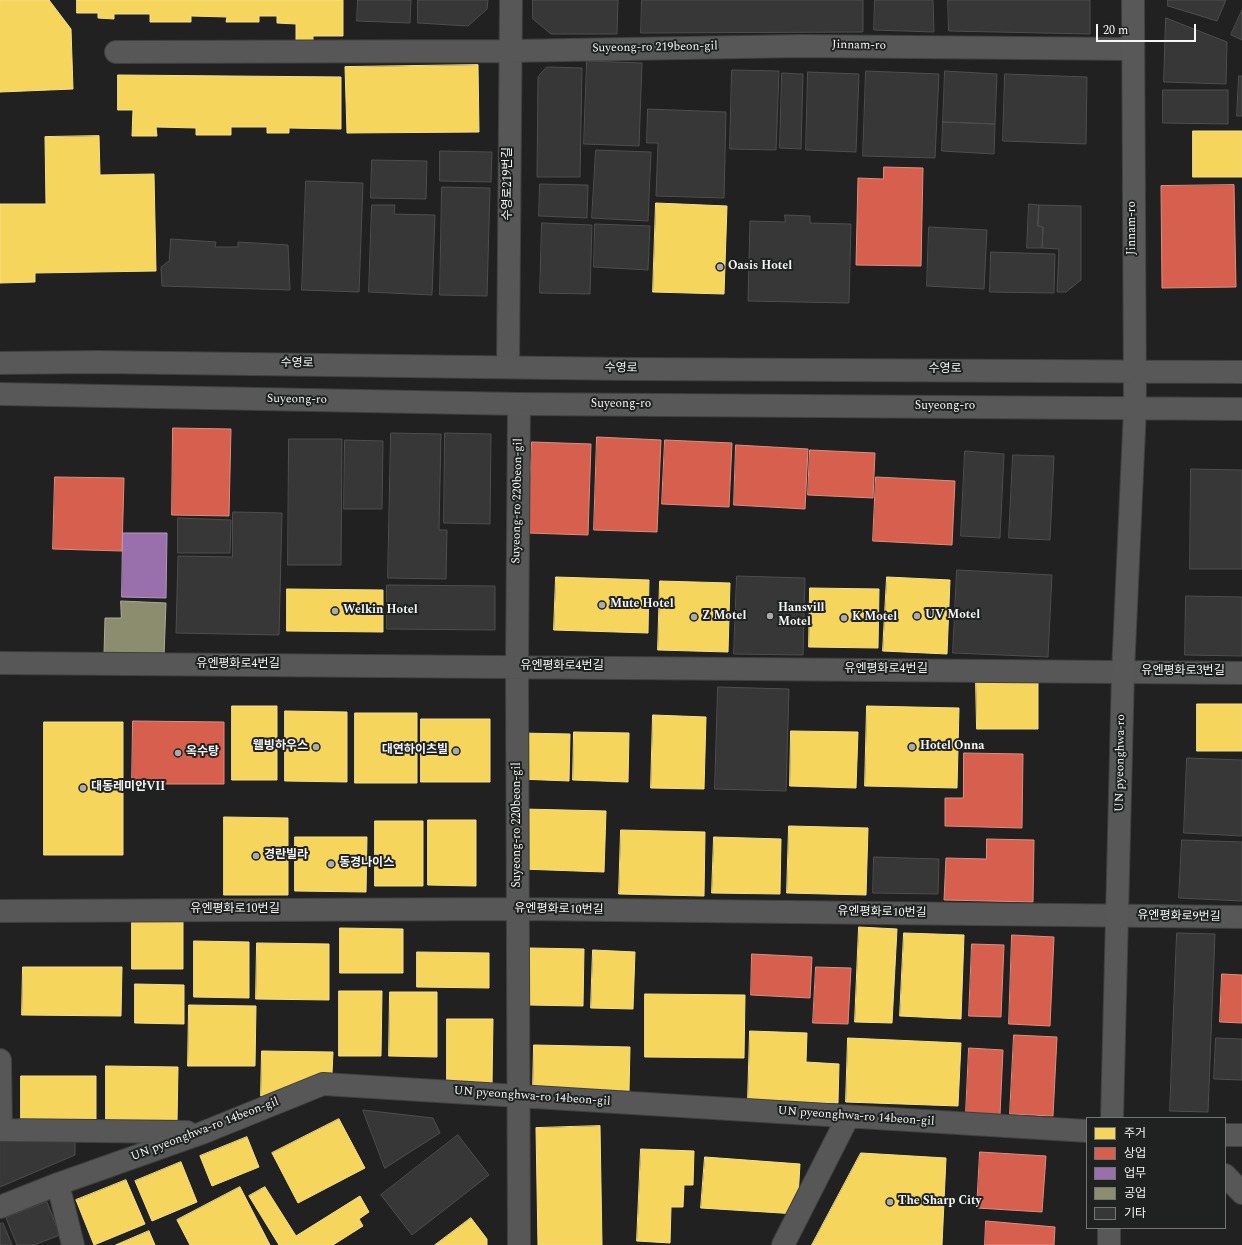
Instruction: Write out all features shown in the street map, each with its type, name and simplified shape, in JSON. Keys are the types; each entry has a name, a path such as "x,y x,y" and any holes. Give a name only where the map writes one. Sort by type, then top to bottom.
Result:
{"main road":[{"name":"Jinnam-ro","path":"1133,0 1132,49 1135,408"},
{"name":"수영로","path":"0,363 98,362 628,369 1134,370 1242,372"},
{"name":"Suyeong-ro","path":"0,394 519,404 1242,409"},
{"name":"UN pyeonghwa-ro","path":"1112,1117 1123,672 1135,408"},
{"path":"1109,1229 1109,1245"}],"street":[{"name":"수영로219번길","path":"508,367 511,0"},
{"name":"Suyeong-ro 219beon-gil","path":"116,52 510,51 801,46"},
{"name":"Jinnam-ro","path":"801,46 1132,49"},
{"name":"Suyeong-ro 220beon-gil","path":"519,404 517,667 519,1245"},
{"name":"유엔평화로4번길","path":"0,663 1123,672"},
{"name":"유엔평화로3번길","path":"1123,672 1242,673"},
{"name":"유엔평화로10번길","path":"0,911 518,910 1117,916"},
{"name":"유엔평화로9번길","path":"1117,916 1242,917"},
{"path":"0,1060 1,1130 202,1133"},
{"name":"UN pyeonghwa-ro 14beon-gil","path":"0,1207 58,1184 202,1133 323,1084 1086,1131"},
{"path":"783,1245 848,1117"},
{"path":"1226,1134 1242,1135"},
{"path":"1226,1176 1242,1193"},
{"path":"58,1184 74,1245"}],"building: 주거":[{"path":"0,0 49,0 71,29 73,89 0,92"},
{"path":"77,0 343,0 343,36 313,36 313,44 296,44 296,24 277,23 277,16 259,16 259,22 226,22 227,17 191,16 191,22 150,22 150,14 114,14 114,19 98,18 98,13 77,13"},
{"path":"478,65 479,132 347,133 345,67"},
{"path":"118,75 341,77 341,129 289,128 289,133 267,133 267,127 231,127 231,135 196,135 196,128 156,127 157,136 132,136 133,110 118,110"},
{"path":"1193,131 1242,131 1242,177 1193,177"},
{"path":"99,136 100,175 154,174 156,271 35,273 35,282 0,283 0,204 46,204 45,137"},
{"path":"656,203 727,206 724,294 653,292"},
{"name":"Mute Hotel","path":"556,577 649,580 648,633 554,630"},
{"name":"UV Motel","path":"887,577 950,580 947,654 883,651"},
{"name":"Z Motel","path":"660,581 730,583 728,652 658,650"},
{"name":"K Motel","path":"810,588 879,589 878,648 809,647"},
{"name":"Welkin Hotel","path":"287,589 383,590 383,632 287,631"},
{"path":"976,681 1038,681 1038,729 977,729"},
{"path":"1197,704 1242,704 1242,751 1197,751"},
{"path":"232,706 277,706 277,780 232,780"},
{"name":"Hotel Onna","path":"867,706 959,708 957,788 865,786"},
{"name":"웰빙하우스","path":"285,711 347,712 347,782 285,781"},
{"path":"355,713 417,713 417,783 355,783"},
{"path":"653,715 706,717 704,789 651,788"},
{"name":"대연하이츠빌","path":"421,719 490,719 490,782 421,782"},
{"name":"대동레미안VII","path":"44,722 123,722 123,855 44,855"},
{"path":"791,731 858,732 856,788 790,786"},
{"path":"574,732 629,733 628,782 573,780"},
{"path":"520,733 570,734 569,781 519,779"},
{"path":"523,809 606,811 604,872 521,869"},
{"name":"경란빌라","path":"224,817 288,818 288,895 224,895"},
{"path":"428,820 476,820 476,886 428,885"},
{"path":"375,821 423,821 423,886 375,886"},
{"path":"789,826 868,828 866,895 787,893"},
{"path":"621,830 705,832 704,896 619,894"},
{"name":"동경나이스","path":"295,837 367,837 366,892 295,891"},
{"path":"714,837 781,839 780,894 712,893"},
{"path":"132,921 183,922 183,969 132,969"},
{"path":"859,927 897,929 892,1023 855,1022"},
{"path":"340,928 403,929 403,973 340,973"},
{"path":"904,933 964,935 961,1019 900,1016"},
{"path":"194,941 249,942 249,998 194,997"},
{"path":"257,943 329,944 329,1000 256,999"},
{"path":"530,948 584,949 583,1006 528,1005"},
{"path":"593,950 635,952 633,1009 591,1008"},
{"path":"417,952 489,953 489,988 417,987"},
{"path":"23,967 122,967 121,1016 22,1015"},
{"path":"135,984 184,985 184,1024 135,1023"},
{"path":"339,991 382,991 381,1056 339,1056"},
{"path":"390,992 437,992 437,1057 389,1056"},
{"path":"645,994 745,995 744,1058 645,1057"},
{"path":"189,1005 256,1006 255,1066 188,1066"},
{"path":"447,1019 493,1019 492,1085 447,1085"},
{"path":"750,1031 807,1033 806,1062 839,1064 838,1103 748,1100"},
{"path":"848,1038 961,1043 958,1106 846,1102"},
{"path":"534,1045 630,1047 629,1091 533,1088"},
{"path":"262,1051 333,1052 332,1073 283,1096 261,1096"},
{"path":"106,1066 178,1067 177,1123 106,1123"},
{"path":"21,1076 96,1076 96,1123 21,1122"},
{"path":"339,1119 365,1168 298,1203 272,1153"},
{"path":"600,1126 602,1245 538,1245 536,1128"},
{"path":"247,1137 259,1167 212,1186 200,1156"},
{"path":"641,1149 694,1151 693,1185 684,1185 683,1207 671,1207 670,1243 637,1241"},
{"name":"The Sharp City","path":"861,1153 946,1158 942,1245 812,1245"},
{"path":"705,1157 800,1164 797,1214 701,1208"},
{"path":"181,1162 197,1202 152,1221 135,1181"},
{"path":"126,1180 145,1224 94,1245 76,1200"},
{"path":"240,1187 270,1245 190,1245 177,1220"},
{"path":"265,1187 296,1236 360,1196 369,1212 359,1219 363,1226 333,1245 279,1245 249,1196"},
{"path":"471,1218 487,1239 487,1245 435,1245"},
{"path":"149,1231 155,1245 116,1245"}],"building: 상업":[{"path":"884,167 923,168 921,266 856,265 858,178 883,179"},
{"path":"1234,185 1236,287 1162,288 1161,186"},
{"path":"173,428 231,429 229,516 172,515"},
{"path":"597,437 661,440 657,532 594,530"},
{"path":"665,440 732,443 729,507 662,504"},
{"path":"532,442 591,444 588,535 528,533"},
{"path":"736,445 808,449 805,509 734,505"},
{"path":"810,450 875,453 873,498 808,495"},
{"path":"55,477 124,478 122,551 53,549"},
{"path":"876,477 955,481 952,545 873,541"},
{"name":"옥수탕","path":"133,721 224,722 224,784 132,784"},
{"path":"964,753 1023,754 1022,828 945,826 945,798 963,798"},
{"path":"987,839 1034,840 1033,902 944,900 946,858 986,859"},
{"path":"1012,935 1054,937 1050,1026 1009,1024"},
{"path":"972,944 1004,945 1001,1017 969,1016"},
{"path":"752,954 812,957 810,998 751,995"},
{"path":"816,967 851,968 848,1024 813,1023"},
{"path":"1222,974 1242,975 1242,1023 1220,1022"},
{"path":"1014,1035 1057,1037 1053,1116 1010,1114"},
{"path":"969,1048 1003,1050 1000,1115 966,1113"},
{"path":"980,1152 1046,1156 1042,1212 977,1208"},
{"path":"986,1221 1055,1227 1054,1245 985,1245"}],"building: 업무":[{"path":"123,533 167,533 166,598 122,597"}],"building: 공업":[{"path":"121,601 166,603 164,656 104,654 105,618 121,618"}],"building: 기타":[{"path":"358,0 411,0 410,23 357,21"},
{"path":"418,0 488,0 487,9 468,26 418,23"},
{"path":"533,0 618,0 617,34 551,34 533,19"},
{"path":"642,0 863,0 863,32 641,33"},
{"path":"875,0 933,0 934,32 874,30"},
{"path":"948,0 1090,0 1090,34 949,31"},
{"path":"1168,0 1226,0 1217,21 1168,6"},
{"path":"1242,10 1242,40 1231,35"},
{"path":"1166,18 1227,42 1226,84 1164,82"},
{"path":"587,61 642,63 639,146 584,144"},
{"path":"547,67 582,68 580,177 537,177 538,77"},
{"path":"732,70 779,71 776,150 730,149"},
{"path":"866,71 939,74 935,158 863,156"},
{"path":"945,71 997,74 995,124 943,122"},
{"path":"808,72 859,74 856,152 806,150"},
{"path":"782,73 803,74 801,149 780,148"},
{"path":"1005,74 1087,77 1086,144 1003,141"},
{"path":"1239,76 1242,76 1242,116 1237,116"},
{"path":"1163,90 1228,90 1228,124 1163,123"},
{"path":"648,109 726,112 724,198 656,196 658,143 647,143"},
{"path":"943,122 995,124 994,154 942,151"},
{"path":"596,150 651,152 648,221 592,218"},
{"path":"440,151 492,152 491,182 440,181"},
{"path":"372,160 427,161 426,199 371,198"},
{"path":"306,181 363,183 359,292 302,290"},
{"path":"540,184 588,185 587,218 539,216"},
{"path":"442,187 490,188 487,296 440,295"},
{"path":"1029,204 1039,205 1038,226 1043,227 1042,248 1027,248"},
{"path":"372,205 395,205 394,214 435,215 432,295 369,292"},
{"path":"1039,205 1081,206 1081,280 1066,292 1057,292 1059,249 1042,248 1043,227 1038,226"},
{"path":"785,215 810,216 810,223 851,224 849,303 748,301 750,221 785,222"},
{"path":"542,223 592,225 590,294 540,293"},
{"path":"595,224 650,226 648,270 594,267"},
{"path":"929,227 987,230 984,289 927,286"},
{"path":"171,239 216,242 215,247 238,247 238,242 288,245 290,290 162,286 161,267 169,261"},
{"path":"991,252 1055,254 1054,293 990,292"},
{"path":"391,433 441,434 439,530 447,530 446,579 388,578"},
{"path":"445,433 491,434 490,524 444,523"},
{"path":"289,439 342,439 341,565 288,565"},
{"path":"345,440 383,441 382,509 344,509"},
{"path":"965,451 1004,454 1000,538 961,536"},
{"path":"1013,455 1054,456 1050,540 1009,538"},
{"path":"1191,469 1242,470 1242,569 1190,569"},
{"path":"233,512 282,513 279,635 176,633 178,556 232,557"},
{"path":"178,518 231,520 230,553 178,553"},
{"path":"957,570 1052,575 1048,657 953,653"},
{"name":"Hansvill Motel","path":"737,576 805,578 803,655 734,654"},
{"path":"387,585 495,586 495,630 387,629"},
{"path":"1186,596 1242,597 1242,656 1185,655"},
{"path":"718,687 789,689 786,791 715,789"},
{"path":"1187,758 1242,760 1242,836 1184,833"},
{"path":"1182,840 1242,842 1242,901 1179,898"},
{"path":"874,857 939,859 938,894 873,893"},
{"path":"1177,933 1215,934 1208,1112 1170,1111"},
{"path":"1216,1038 1242,1039 1242,1080 1214,1079"},
{"path":"363,1110 433,1118 440,1133 385,1168"},
{"path":"458,1135 489,1175 412,1235 381,1195"},
{"path":"0,1138 75,1140 75,1155 0,1187"},
{"path":"47,1202 60,1235 34,1245 17,1245 6,1218"},
{"path":"3,1223 12,1245 0,1245 0,1224"}],"place":[{"name":"Oasis Hotel","path":"720,267"},
{"name":"Mute Hotel","path":"602,605"},
{"name":"Welkin Hotel","path":"335,611"},
{"name":"Hansvill Motel","path":"770,616"},
{"name":"UV Motel","path":"917,616"},
{"name":"Z Motel","path":"694,617"},
{"name":"K Motel","path":"844,618"},
{"name":"웰빙하우스","path":"316,747"},
{"name":"Hotel Onna","path":"912,747"},
{"name":"대연하이츠빌","path":"456,751"},
{"name":"옥수탕","path":"178,753"},
{"name":"대동레미안VII","path":"83,788"},
{"name":"경란빌라","path":"256,856"},
{"name":"동경나이스","path":"331,864"},
{"name":"The Sharp City","path":"890,1202"}]}
